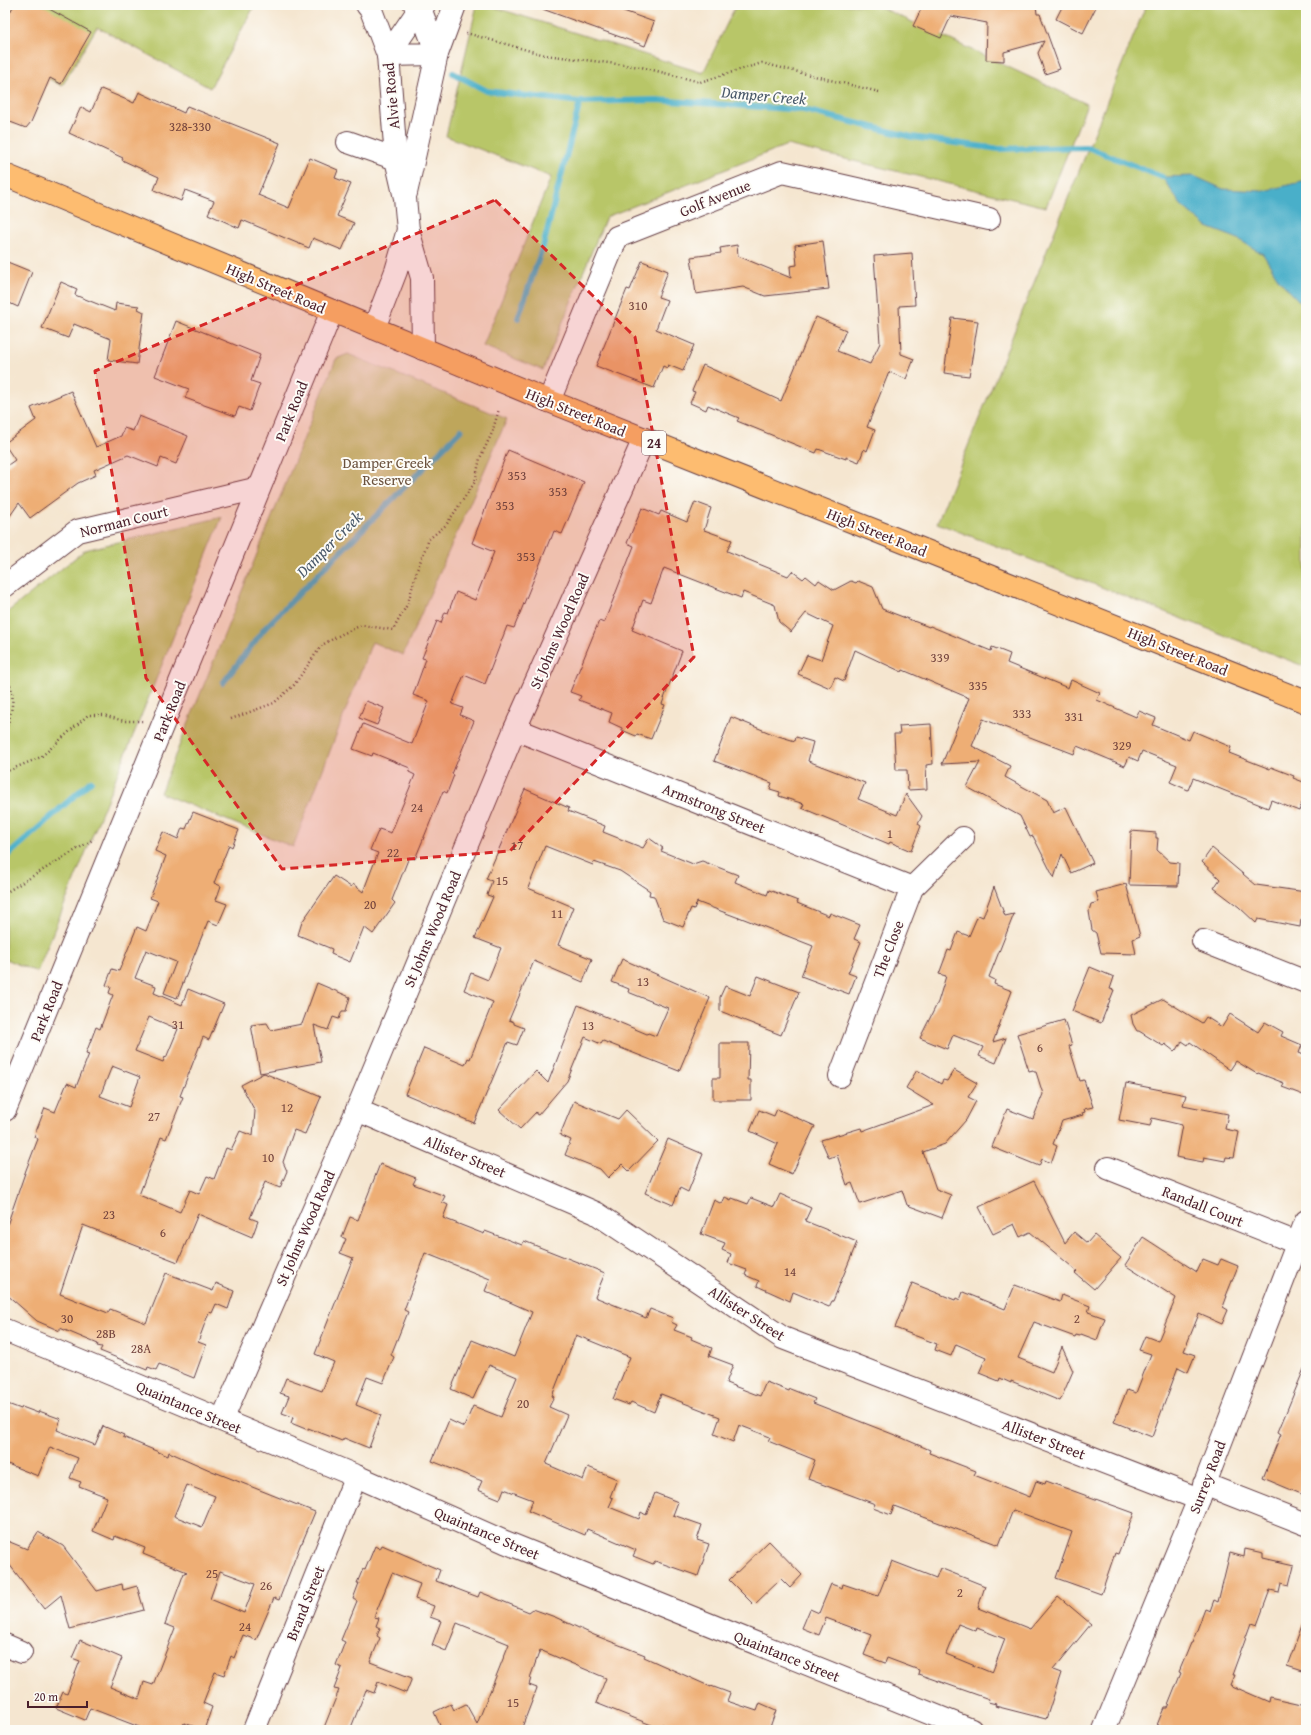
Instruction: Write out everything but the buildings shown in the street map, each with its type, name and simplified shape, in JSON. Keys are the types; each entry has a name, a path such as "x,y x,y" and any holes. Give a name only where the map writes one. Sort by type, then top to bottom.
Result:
{"main road":[{"name":"High Street Road","path":"5,175 549,401 1306,702"}],"street":[{"path":"368,5 388,55 437,54 420,6"},
{"name":"Alvie Road","path":"405,198 437,54 446,26 455,5"},
{"name":"Alvie Road","path":"420,6 388,55 396,159 405,198 408,230 422,278 423,349"},
{"path":"348,142 396,159"},
{"name":"Golf Avenue","path":"549,401 617,237 782,172 989,219"},
{"name":"Alvie Road","path":"374,328 396,271 408,230"},
{"name":"Park Road","path":"5,1110 332,311"},
{"name":"St Johns Wood Road","path":"222,1420 357,1110 515,729 644,439"},
{"name":"Norman Court","path":"5,586 77,531 259,488"},
{"name":"Armstrong Street","path":"515,729 912,888"},
{"name":"The Close","path":"840,1076 912,888 963,838"},
{"path":"1203,941 1306,982"},
{"name":"Allister Street","path":"357,1110 596,1213 784,1338 1202,1491 1306,1524"},
{"name":"Randall Court","path":"1108,1168 1297,1243"},
{"name":"Surrey Road","path":"1104,1730 1202,1491 1306,1222"},
{"name":"Quaintance Street","path":"5,1330 356,1476 505,1542 971,1730"},
{"name":"Brand Street","path":"254,1730 356,1476"}],"path":[{"path":"446,26 545,55 641,67 700,82 762,63 879,92"},
{"path":"231,719 274,703 294,685 322,645 342,634 362,625 393,630 408,603 417,570 429,539 446,525 475,482 480,458 492,433 499,409"},
{"path":"5,679 9,682 14,700 5,732"},
{"path":"5,772 41,757 88,715 103,715 124,721 164,721"},
{"path":"5,893 91,839 116,837"}],"highlighted area":[{"path":"495,200 635,337 694,657 510,851 282,869 146,678 95,371"}],"green space":[{"path":"5,5 255,5 210,88 97,27 62,86 5,55"},
{"path":"477,5 487,5 703,73 736,5 876,5 1087,104 1046,207 787,145 606,217 543,370 483,346 551,177 446,136"},
{"path":"1146,5 1306,5 1306,667 937,523"},
{"name":"Damper Creek Reserve","path":"348,354 507,419 403,655 372,642 293,847 160,793 336,359"},
{"path":"222,517 37,972 5,959 5,614 85,550"}],"water":[{"path":"1194,176 1223,189 1263,191 1306,181 1306,305 1300,302 1279,280 1263,254 1236,238 1207,227 1181,205 1162,177"}],"waterway":[{"path":"453,73 487,91 580,102"},
{"name":"Damper Creek","path":"518,318 544,243 580,102 656,100 804,110 912,137 999,149 1087,147 1162,177"},
{"name":"Damper Creek","path":"223,683 265,628 461,430"},
{"name":"Damper Creek","path":"5,858 91,781"}]}
